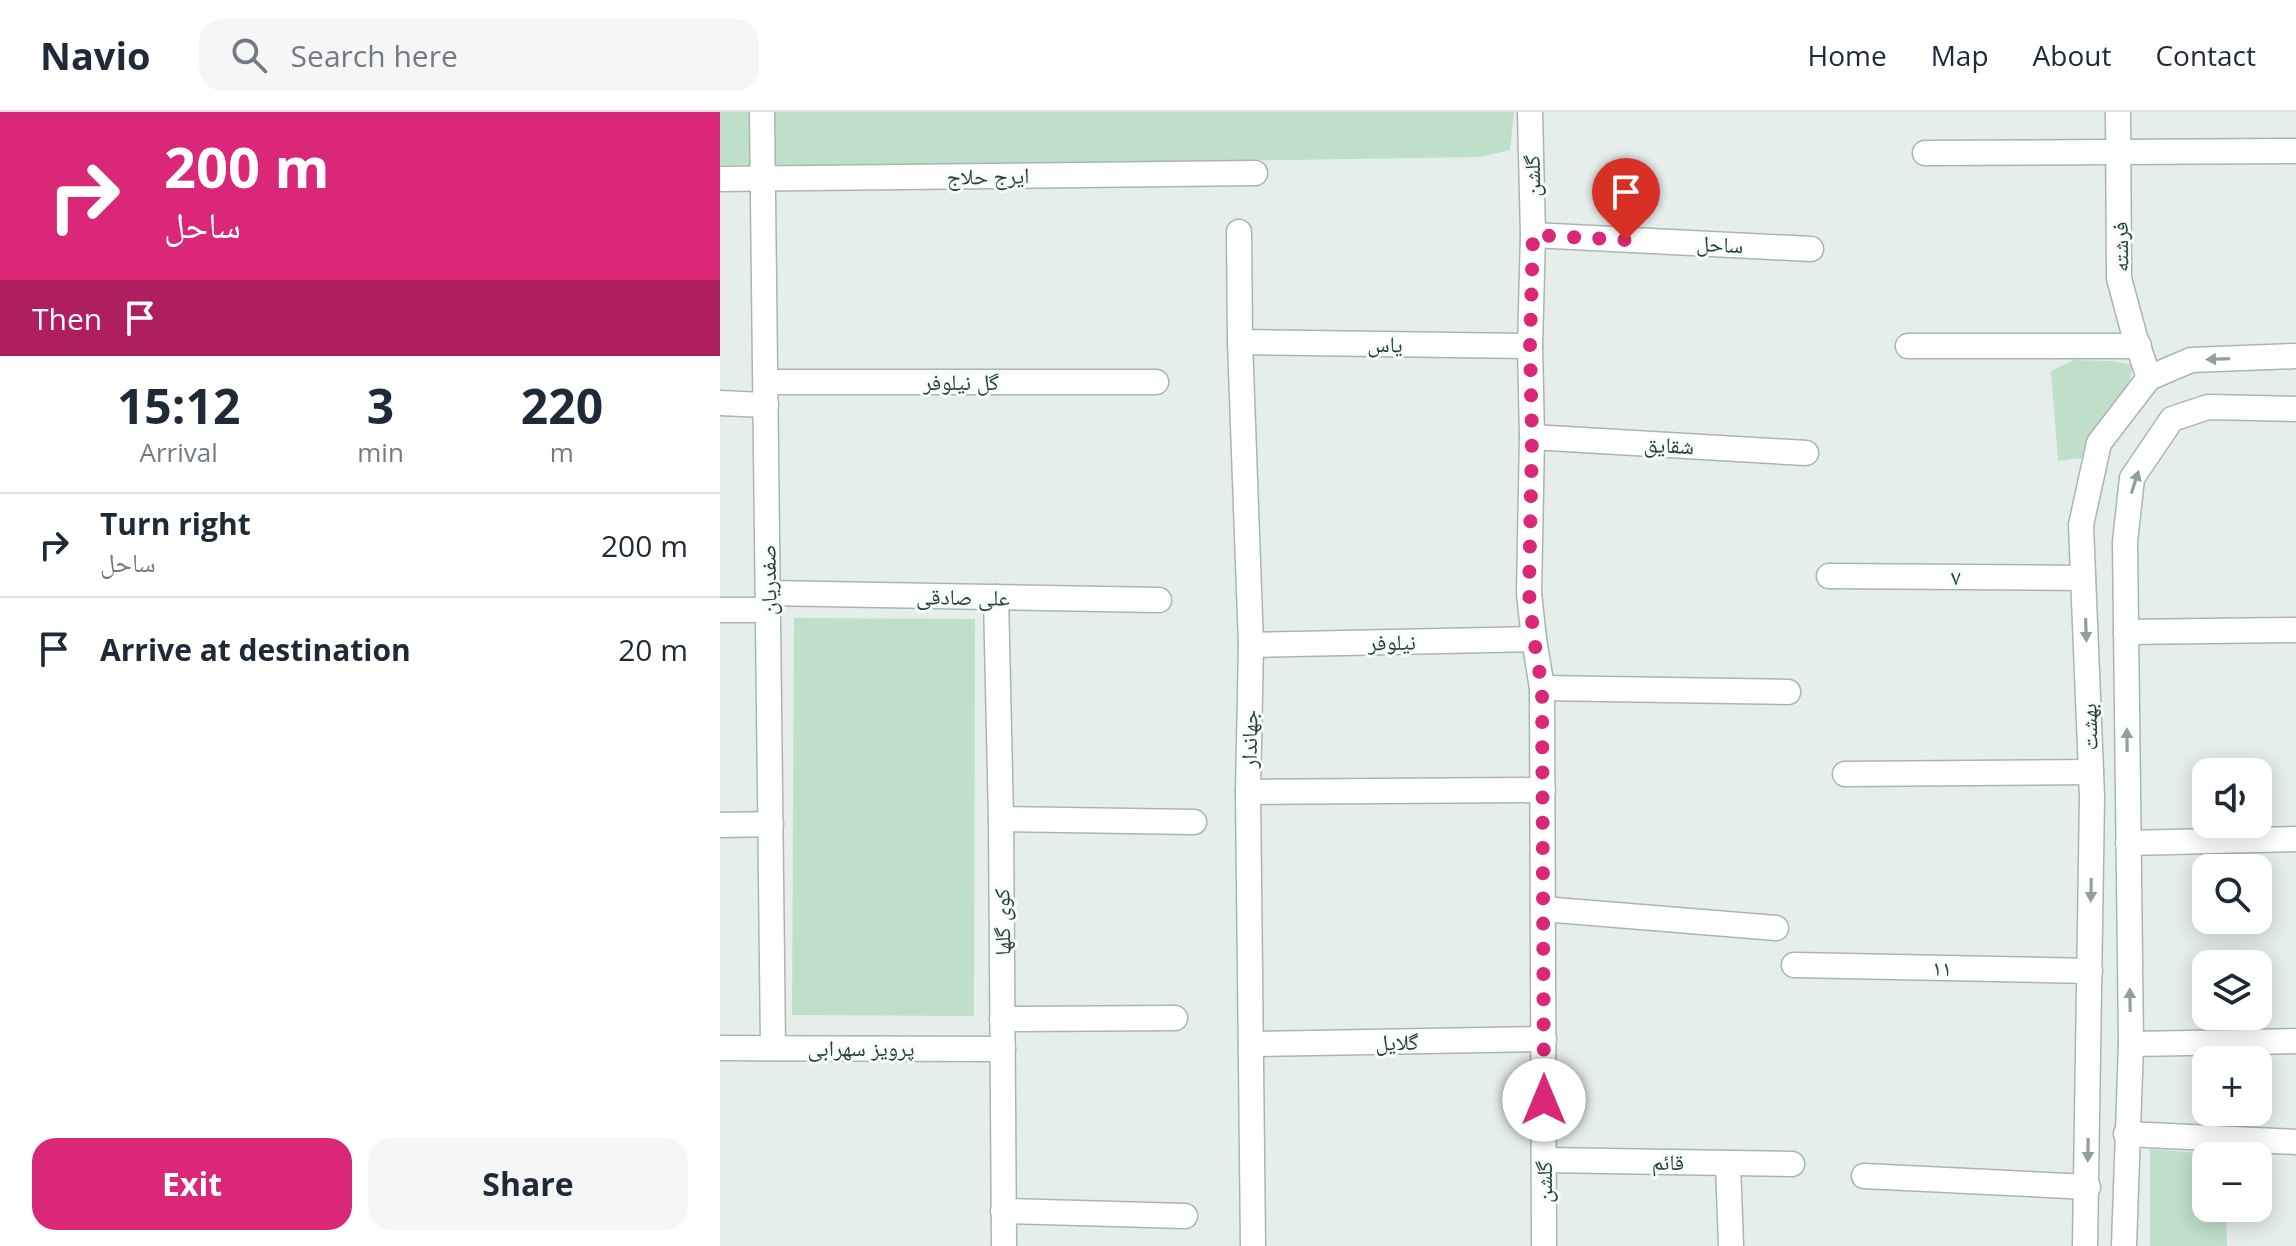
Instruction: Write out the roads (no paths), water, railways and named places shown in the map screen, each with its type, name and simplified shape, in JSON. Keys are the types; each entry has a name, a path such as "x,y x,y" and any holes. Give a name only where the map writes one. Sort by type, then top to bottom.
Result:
{"street":[{"name":"صفدریان","path":"762,112 773,1047"},
{"name":"گلشن","path":"1530,112 1533,235 1529,593 1542,688 1544,1246"},
{"name":"فرشته","path":"2118,112 2119,278 2149,378"},
{"path":"1925,153 2294,151"},
{"name":"ایرج حلاج","path":"720,179 1255,173"},
{"name":"جهاندار","path":"1239,232 1251,645 1248,792 1253,1246"},
{"name":"ساحل","path":"1533,235 1811,249"},
{"name":"یاس","path":"1240,342 1530,346"},
{"path":"1908,346 2139,346"},
{"name":"بهشت","path":"2085,1246 2091,772 2081,525 2099,443 2149,378 2191,360 2296,356"},
{"name":"گل نیلوفر","path":"720,403 766,393 1156,382"},
{"name":"بهشت","path":"2124,1246 2131,1044 2125,542 2132,478 2172,419 2208,407 2296,409"},
{"name":"شقایق","path":"1532,437 1806,453"},
{"name":"۷","path":"1829,576 2083,578"},
{"name":"علی صادقی","path":"720,610 768,602 996,597 1159,600"},
{"name":"کوی گلها","path":"996,597 1004,1246"},
{"path":"2126,632 2296,630"},
{"name":"نیلوفر","path":"1251,645 1534,639"},
{"path":"1542,688 1788,692"},
{"path":"1845,774 2091,772"},
{"path":"1248,792 1543,790"},
{"path":"1001,819 1194,822"},
{"path":"720,825 771,824"},
{"path":"2128,843 2296,839"},
{"path":"1543,909 1776,928"},
{"name":"۱۱","path":"1794,965 2090,971"},
{"path":"1002,1019 1175,1018"},
{"name":"گلایل","path":"1251,1044 1544,1039"},
{"path":"2131,1044 2296,1041"},
{"name":"پرویز سهرابی","path":"720,1048 1003,1049"},
{"path":"2126,1134 2296,1142"},
{"name":"قائم","path":"1544,1160 1792,1164"},
{"path":"1728,1163 1731,1246"},
{"path":"1864,1176 2088,1187"},
{"path":"1003,1211 1185,1216"}]}
